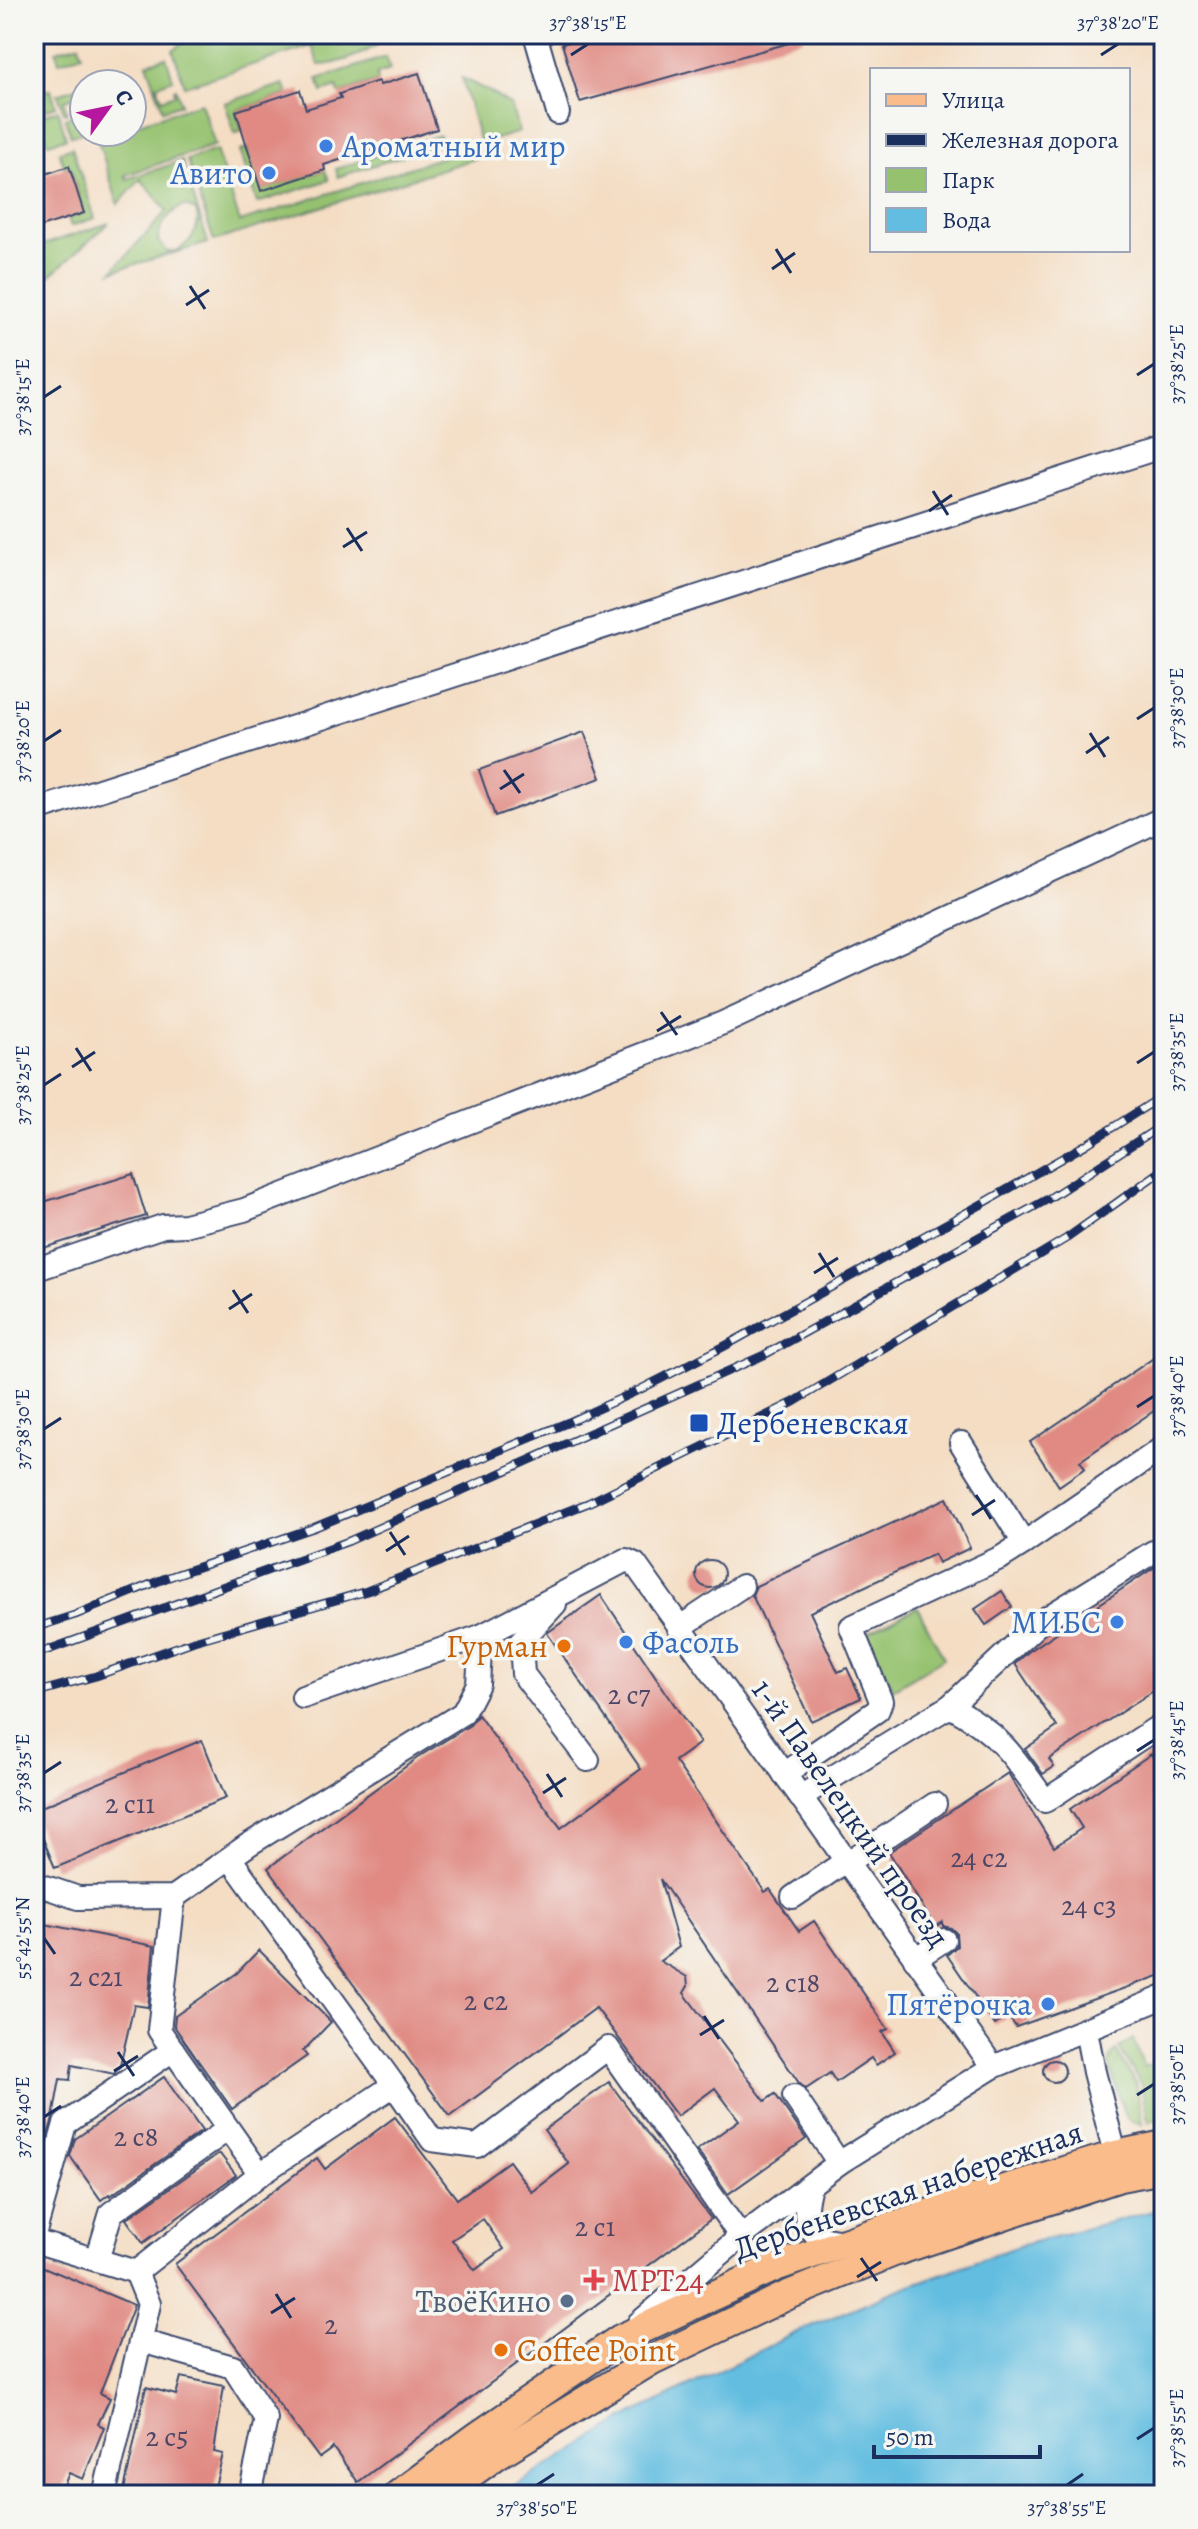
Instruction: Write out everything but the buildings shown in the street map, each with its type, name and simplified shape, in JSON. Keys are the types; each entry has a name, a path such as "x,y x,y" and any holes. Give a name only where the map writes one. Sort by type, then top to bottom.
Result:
{"main road":[{"name":"Дербеневская набережная","path":"441,2495 498,2454 652,2360 786,2296 1118,2166 1164,2145"},
{"name":"Дербеневская набережная","path":"398,2495 620,2339 775,2267 971,2199 1118,2166 1164,2169"}],"street":[{"path":"535,34 558,113"},
{"path":"34,811 1164,446"},
{"path":"34,1270 163,1226 185,1225 244,1210 723,1023 1164,818"},
{"path":"961,1443 1024,1543"},
{"path":"784,1774 878,1710 881,1701 851,1627 1002,1557 1164,1447"},
{"path":"800,1797 950,1706 1040,1622 1153,1552"},
{"name":"1-й Павелецкий проезд","path":"567,1592 626,1560 635,1564 993,2067"},
{"path":"679,1628 742,1586"},
{"path":"303,1697 481,1636 567,1592"},
{"path":"567,1592 521,1641 523,1674 588,1760"},
{"path":"34,1883 78,1898 174,1897 230,1858 463,1713 478,1684 481,1636"},
{"path":"950,1706 975,1720 1012,1753 1045,1801 1164,1723"},
{"path":"793,1897 935,1804"},
{"path":"230,1858 432,2140 477,2146 608,2048 741,2237"},
{"path":"174,1897 159,2030 260,2174"},
{"path":"915,1959 944,1940"},
{"path":"620,2339 741,2237 839,2163 993,2067 1164,1997"},
{"path":"1086,2030 1118,2166"},
{"path":"34,2235 65,2124 173,2050"},
{"path":"136,2272 260,2174 394,2085"},
{"path":"794,2096 839,2163"},
{"path":"97,2260 111,2213 228,2129"},
{"path":"786,2296 801,2281 813,2253 804,2211 810,2186"},
{"path":"769,2216 788,2223 813,2253"},
{"path":"808,2224 816,2234 830,2241 844,2241"},
{"path":"34,2241 136,2272"},
{"path":"104,2495 149,2304 136,2272"},
{"path":"141,2341 233,2367 266,2419 250,2495"}],"green space":[{"path":"194,34 387,34 367,51 336,62 319,65 312,46 185,86 173,50"},
{"path":"79,44 82,54 59,62 56,51"},
{"path":"166,57 173,79 157,85 162,99 175,94 176,88 181,104 163,110 147,63"},
{"path":"386,57 390,70 377,74 378,81 339,94 337,87 322,92 318,79"},
{"path":"462,78 511,106 519,132 480,144"},
{"path":"284,84 288,94 236,111 242,131 235,134 225,103"},
{"path":"51,89 56,106 38,112 34,94"},
{"path":"68,91 68,99 64,100 67,112 64,113 58,94"},
{"path":"201,103 215,145 125,175 127,179 182,161 208,243 112,271 167,211 141,179 118,204 100,148 148,148 148,120","holes":["185,206 196,211 195,231 181,248 168,252 158,241 166,219 175,211"]},
{"path":"58,110 66,138 48,143 39,116"},
{"path":"439,135 441,143 338,177 336,169"},
{"path":"477,146 480,157 214,241 187,160 216,150 240,222"},
{"path":"72,148 95,218 71,226 68,218 84,213 70,167 65,168 59,152"},
{"path":"247,148 262,190 325,170 329,180 257,203 240,151"},
{"path":"109,223 34,290 34,248"},
{"path":"917,1607 944,1658 893,1689 867,1633"},
{"path":"1133,2039 1144,2067 1164,2059 1164,2076 1153,2079 1159,2120 1148,2122 1141,2084 1119,2048"},
{"path":"1116,2051 1136,2083 1142,2124 1129,2120 1124,2113 1109,2065"}],"water":[{"path":"1164,2208 1164,2495 500,2495 633,2414 799,2331 895,2291 1015,2247"}],"railway":[{"path":"34,1628 166,1578 313,1528 641,1389 982,1204 1164,1095"},
{"path":"34,1655 349,1541 764,1355 1048,1199 1164,1124"},
{"path":"34,1693 96,1676 194,1641 367,1591 588,1503 794,1402 1067,1238 1164,1169"}],"place":[{"name":"Ароматный мир","path":"326,146"},
{"name":"Авито","path":"269,173"},
{"name":"Дербеневская","path":"699,1423"},
{"name":"МИБС","path":"1117,1622"},
{"name":"Фасоль","path":"626,1642"},
{"name":"Гурман","path":"564,1646"},
{"name":"Пятёрочка","path":"1048,2004"},
{"name":"МРТ24","path":"594,2280"},
{"name":"ТвоёКино","path":"567,2301"},
{"name":"Coffee Point","path":"501,2350"}]}
